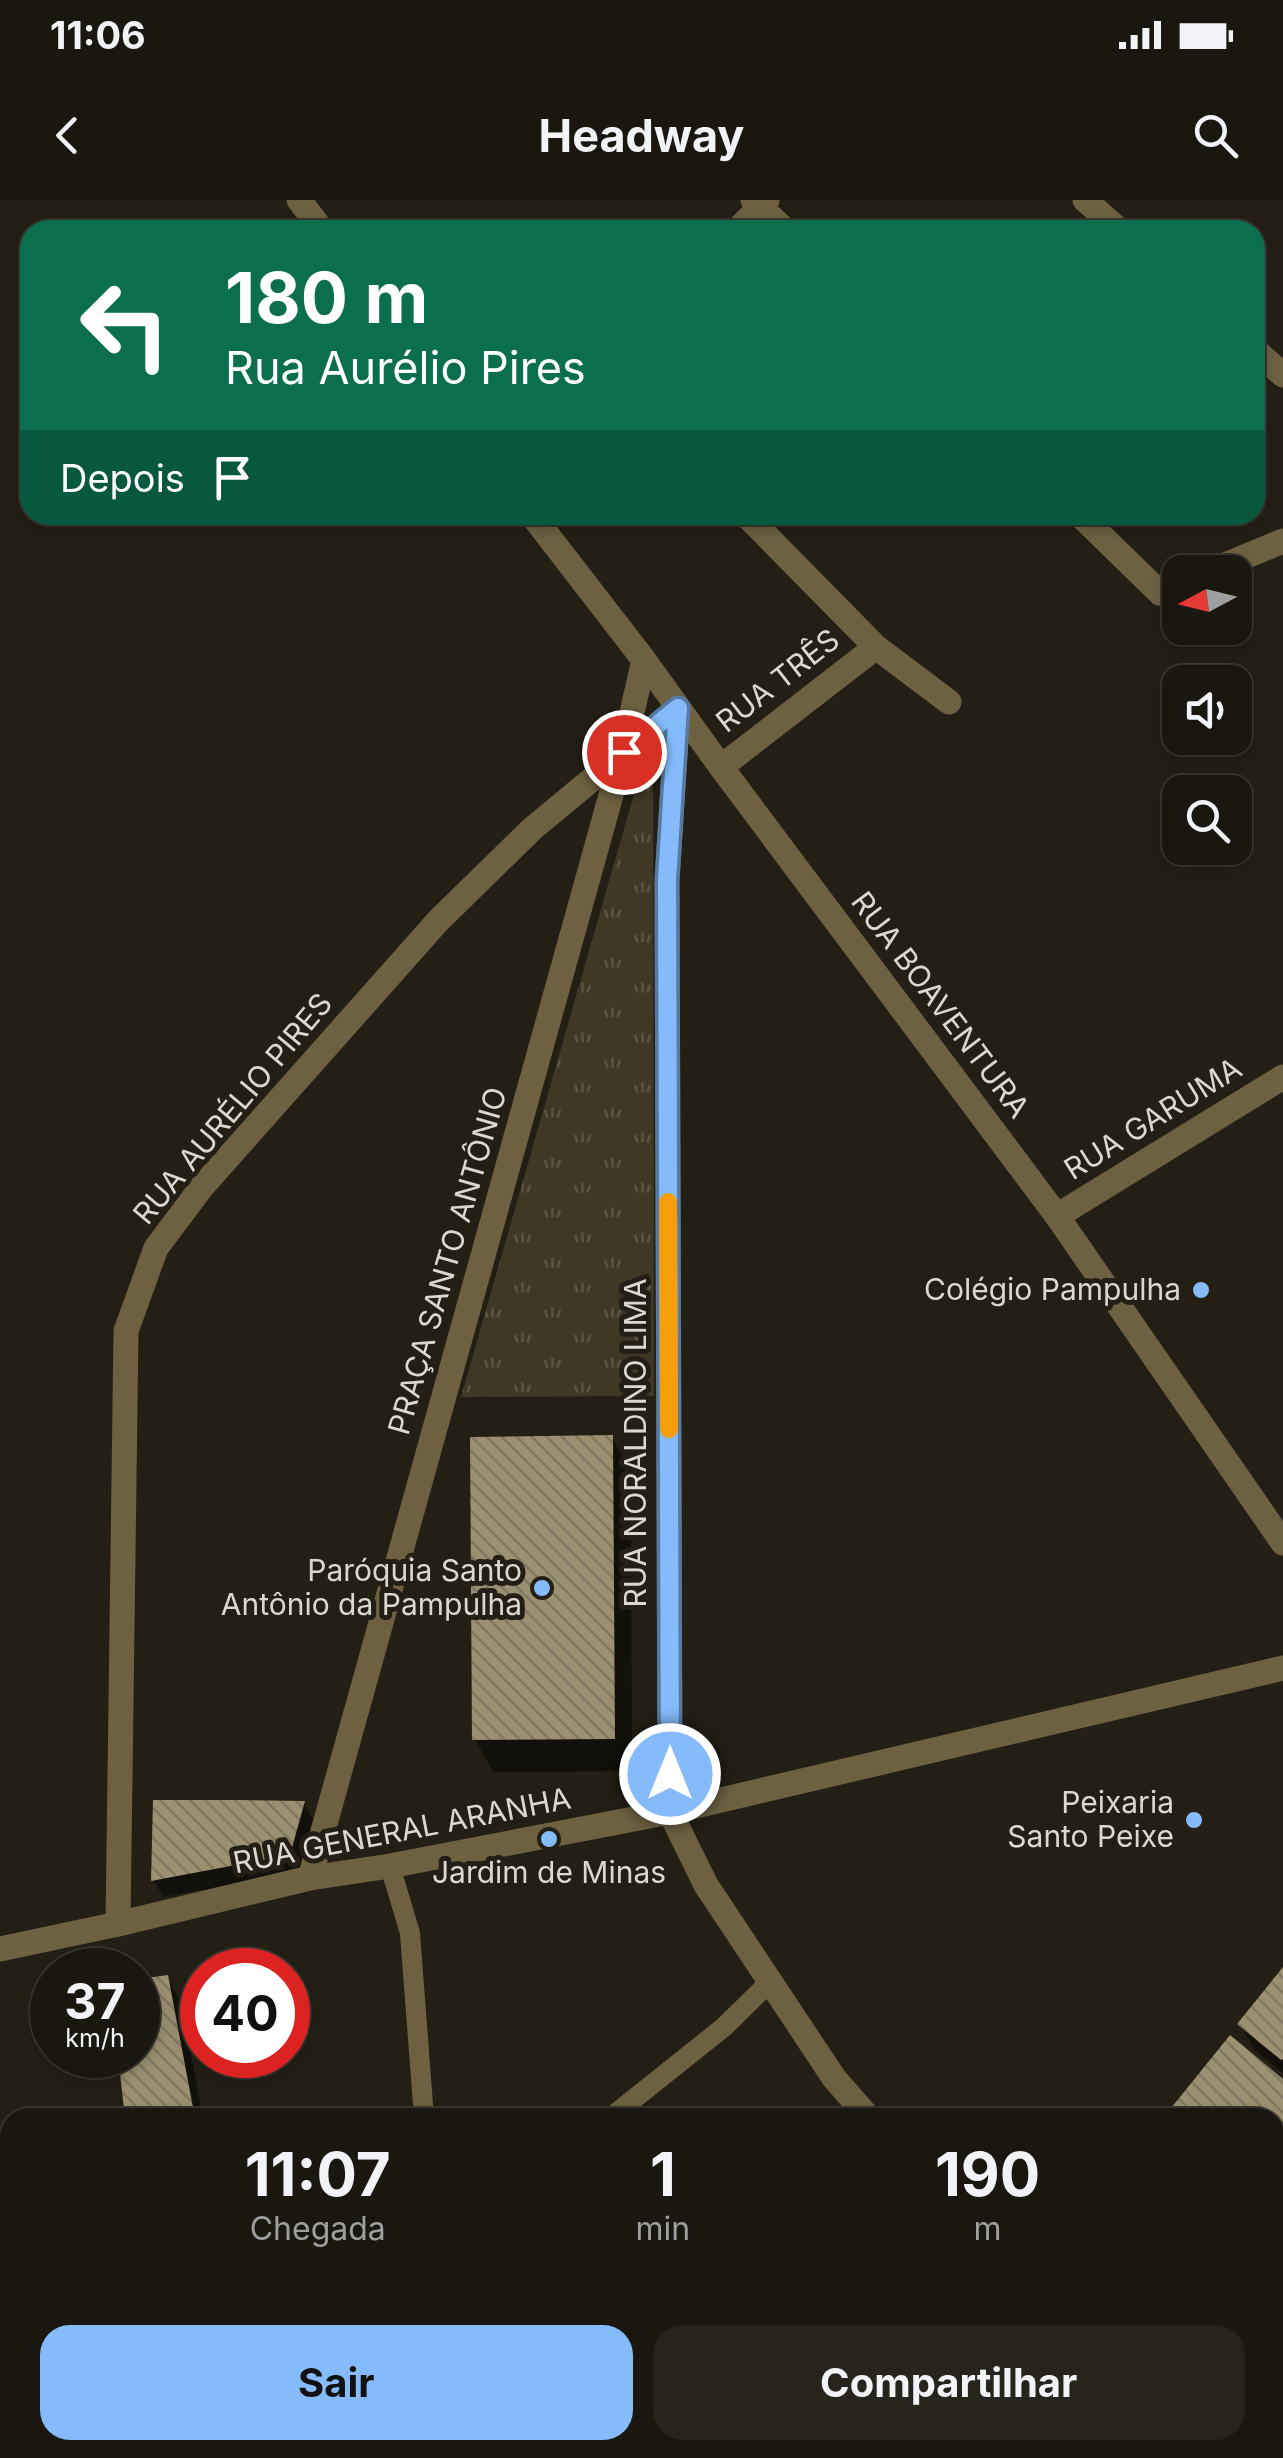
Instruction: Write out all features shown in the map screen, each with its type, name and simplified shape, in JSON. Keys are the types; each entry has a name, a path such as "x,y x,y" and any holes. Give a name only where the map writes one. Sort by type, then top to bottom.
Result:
{"street":[{"path":"1085,200 1108,220"},
{"name":"RUA BOAVENTURA","path":"540,525 1058,1216 1283,1543"},
{"path":"756,525 876,647 950,702"},
{"path":"1090,525 1162,592"},
{"path":"1249,555 1283,541"},
{"name":"RUA TRÊS","path":"721,767 876,647"},
{"name":"PRAÇA SANTO ANTÔNIO","path":"310,1878 624,752 644,660"},
{"name":"RUA AURÉLIO PIRES","path":"118,1924 126,1332 156,1248 201,1188 438,920 532,829 678,708"},
{"name":"RUA NORALDINO LIMA","path":"678,708 667,880 670,1812 706,1885 834,2078 861,2108"},
{"name":"RUA GARUMA","path":"1058,1216 1283,1077"},
{"name":"RUA GENERAL ARANHA","path":"0,1949 310,1878 670,1812 1283,1668"}],"lane":[{"path":"390,1866 410,1933 423,2108"},
{"path":"623,2108 724,2027 770,1982"}],"green space":[{"path":"653,728 654,1396 461,1397"}],"building":[{"name":"Paróquia Santo Antônio da Pampulha","path":"613,1435 615,1739 472,1740 470,1437"},
{"path":"153,1800 305,1801 290,1855 151,1881"},
{"path":"1283,1967 1283,2059 1281,2060 1237,2024"},
{"path":"168,1975 180,2039 180,2078 187,2078 193,2108 124,2108 121,2078 160,2078 160,1976"},
{"path":"1230,2035 1283,2079 1283,2108 1171,2108"}],"slow traffic":[{"path":"668,1202 669,1429"}],"place":[{"name":"Colégio Pampulha","path":"1201,1290"},
{"name":"Paróquia Santo Antônio da Pampulha","path":"542,1588"},
{"name":"Peixaria Santo Peixe","path":"1194,1820"},
{"name":"Jardim de Minas","path":"549,1839"}],"route":[{"path":"624,752 678,708 667,880 670,1774"}]}
